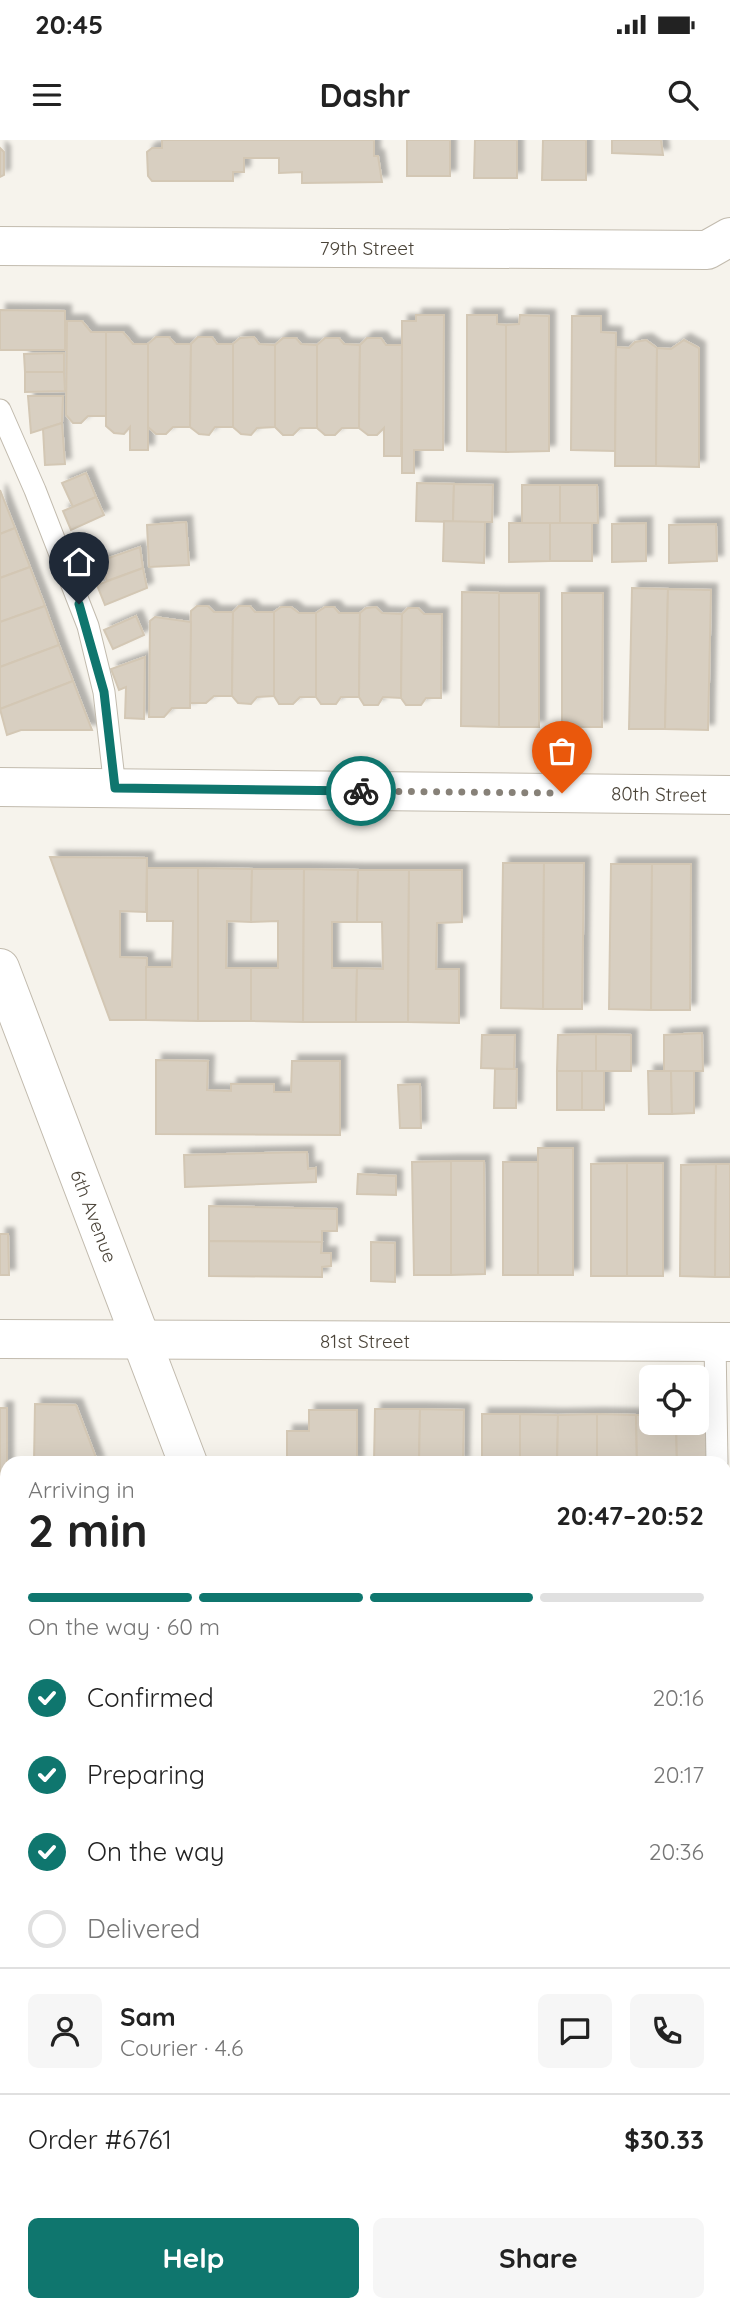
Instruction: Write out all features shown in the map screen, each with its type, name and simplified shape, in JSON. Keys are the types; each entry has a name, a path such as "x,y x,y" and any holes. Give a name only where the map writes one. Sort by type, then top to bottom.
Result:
{"street":[{"name":"79th Street","path":"0,246 707,250 730,237"},
{"name":"80th Street","path":"0,787 730,795"},
{"name":"6th Avenue","path":"0,968 185,1456"},
{"name":"81st Street","path":"0,1339 723,1342"}],"lane":[{"path":"0,410 88,626 104,692 115,788"},
{"path":"718,1456 723,1342"}],"building":[{"path":"162,140 374,140 374,156 378,156 382,182 302,183 302,172 279,173 279,158 244,158 244,172 233,172 233,181 152,181 148,176 147,152 152,148 162,148"},
{"path":"407,140 450,140 450,176 407,176"},
{"path":"475,140 517,140 517,178 474,178"},
{"path":"543,140 586,140 586,180 542,180"},
{"path":"612,140 661,140 663,155 612,153"},
{"path":"0,148 4,152 4,175 0,177"},
{"path":"0,310 65,311 65,350 0,350"},
{"path":"416,315 444,315 443,450 414,450 414,473 402,473 402,321 416,321"},
{"path":"467,315 497,315 497,324 506,325 506,452 467,451"},
{"path":"520,315 549,316 549,451 506,452 506,325 519,324"},
{"path":"572,316 601,316 601,332 616,333 615,451 571,450"},
{"path":"67,321 82,321 91,332 106,332 106,416 88,416 81,423 73,423 66,415"},
{"path":"106,332 123,332 133,344 148,344 148,450 130,450 130,427 124,434 114,433 106,426"},
{"path":"156,337 169,337 175,344 191,344 190,427 173,427 166,434 156,434 148,427 148,344"},
{"path":"198,337 212,337 217,344 233,344 233,427 215,427 209,435 199,434 190,427 191,344"},
{"path":"254,337 259,344 275,345 275,427 257,428 251,435 241,434 233,427 233,344 240,338"},
{"path":"283,338 296,338 301,344 317,345 317,428 300,428 293,435 283,435 275,427 275,345"},
{"path":"325,338 339,338 344,344 360,345 359,428 342,428 335,435 325,435 317,428 317,345"},
{"path":"367,338 381,338 386,345 402,345 401,456 384,456 384,428 377,435 368,435 359,428 360,345"},
{"path":"646,340 657,348 656,466 615,466 616,347 629,348 635,342"},
{"path":"684,340 699,348 699,467 656,466 657,348 671,349"},
{"path":"64,353 64,372 25,372 24,354"},
{"path":"25,372 64,372 65,391 25,392"},
{"path":"28,396 63,396 62,423 31,433"},
{"path":"62,423 65,464 45,465 43,429"},
{"path":"86,473 96,497 73,507 62,483"},
{"path":"417,483 454,484 453,522 416,521"},
{"path":"454,484 493,485 492,522 453,522"},
{"path":"522,485 560,485 560,523 522,524"},
{"path":"560,485 597,485 598,523 560,523"},
{"path":"0,490 15,528 0,534"},
{"path":"96,497 104,515 71,530 63,511"},
{"path":"444,521 485,522 484,563 443,561"},
{"path":"186,522 189,565 149,567 147,525"},
{"path":"509,523 550,523 550,561 509,562"},
{"path":"550,523 592,523 592,561 550,561"},
{"path":"646,523 646,561 612,562 612,524"},
{"path":"716,524 717,561 669,563 669,525"},
{"path":"15,528 30,567 0,578 0,534"},
{"path":"140,547 143,568 107,581 100,561"},
{"path":"30,567 45,606 0,622 0,578"},
{"path":"143,568 147,588 105,605 97,585"},
{"path":"632,588 668,589 665,729 629,729"},
{"path":"668,589 711,590 708,730 665,729"},
{"path":"462,592 499,593 499,727 461,726"},
{"path":"499,593 539,593 539,727 499,727"},
{"path":"562,593 603,593 602,727 562,727"},
{"path":"45,606 59,645 0,667 0,622"},
{"path":"197,606 208,606 214,612 233,612 232,696 214,696 206,703 189,703 191,611"},
{"path":"239,606 250,606 255,612 274,612 274,696 257,697 251,704 238,703 232,696 233,612"},
{"path":"281,607 291,607 299,613 316,613 316,697 300,697 293,704 279,704 274,696 274,612"},
{"path":"325,607 334,607 339,613 360,613 359,697 341,697 336,704 321,704 316,697 316,613"},
{"path":"376,607 382,613 402,614 401,698 383,697 378,705 364,705 359,697 360,613 366,608"},
{"path":"408,608 418,608 424,614 442,614 441,698 426,698 421,705 406,705 401,698 402,614"},
{"path":"136,616 144,635 113,649 104,630"},
{"path":"155,617 191,622 190,708 172,708 164,717 149,717 150,621"},
{"path":"59,645 73,681 0,709 0,667"},
{"path":"145,657 144,719 125,718 126,687 119,690 111,669"},
{"path":"73,681 92,730 21,730 7,735 0,709"},
{"path":"50,857 147,858 146,912 120,911 120,957 147,958 146,1020 110,1020"},
{"path":"503,863 544,863 543,1009 501,1008"},
{"path":"544,863 584,863 582,1009 543,1009"},
{"path":"611,864 652,864 651,1010 609,1009"},
{"path":"652,864 691,864 690,1010 651,1010"},
{"path":"147,868 198,868 198,1021 146,1020 146,967 172,967 173,921 147,921"},
{"path":"198,868 252,869 251,922 227,921 226,968 251,968 251,1021 198,1021"},
{"path":"252,869 304,869 303,1022 251,1021 251,968 278,968 278,921 251,922"},
{"path":"304,869 358,870 357,922 332,922 332,968 357,968 356,1022 303,1022"},
{"path":"358,870 409,870 408,1022 356,1022 357,968 383,969 382,922 357,922"},
{"path":"409,870 462,870 462,922 437,923 436,969 459,969 459,1023 408,1022"},
{"path":"702,1033 703,1071 664,1071 664,1035"},
{"path":"596,1034 631,1035 631,1071 596,1071"},
{"path":"596,1034 596,1071 557,1071 558,1035"},
{"path":"482,1035 515,1035 514,1069 481,1068"},
{"path":"156,1060 208,1061 207,1090 231,1091 231,1084 274,1084 274,1092 291,1092 292,1061 340,1061 340,1135 156,1134"},
{"path":"495,1069 517,1069 516,1108 494,1108"},
{"path":"557,1071 582,1071 582,1110 557,1110"},
{"path":"582,1071 604,1071 604,1110 582,1110"},
{"path":"648,1071 671,1071 672,1114 649,1114"},
{"path":"671,1071 694,1071 694,1113 672,1114"},
{"path":"420,1084 421,1128 400,1128 398,1085"},
{"path":"538,1148 573,1148 573,1275 538,1275"},
{"path":"307,1152 308,1169 316,1168 316,1182 185,1187 184,1155"},
{"path":"451,1161 451,1275 414,1275 412,1162"},
{"path":"451,1161 484,1161 485,1274 451,1275"},
{"path":"503,1162 538,1162 538,1275 503,1275"},
{"path":"627,1163 627,1276 591,1276 591,1164"},
{"path":"627,1163 663,1163 663,1276 627,1276"},
{"path":"716,1164 715,1277 680,1276 681,1165"},
{"path":"716,1164 730,1164 730,1277 715,1277"},
{"path":"358,1174 396,1176 396,1195 357,1194"},
{"path":"209,1206 337,1209 337,1231 322,1231 322,1242 209,1241"},
{"path":"0,1234 8,1234 9,1275 0,1275"},
{"path":"209,1241 322,1242 321,1253 331,1253 331,1266 322,1267 322,1277 209,1276"},
{"path":"371,1242 395,1243 395,1282 371,1281"},
{"path":"35,1404 76,1405 95,1456 34,1456"},
{"path":"0,1408 7,1408 7,1456 0,1456"},
{"path":"375,1409 420,1409 419,1456 374,1456"},
{"path":"420,1409 464,1410 463,1456 419,1456"},
{"path":"309,1410 357,1410 357,1456 287,1456 287,1431 309,1431"},
{"path":"482,1414 520,1414 520,1456 482,1456"},
{"path":"520,1414 558,1415 557,1456 520,1456"},
{"path":"597,1414 597,1456 557,1456 558,1415"},
{"path":"597,1414 636,1415 637,1456 597,1456"},
{"path":"636,1415 639,1415 639,1435 676,1435 677,1456 637,1456"},
{"path":"709,1415 715,1415 714,1456 677,1456 676,1435 709,1435"}],"way so far":[{"path":"361,791 562,793"}],"route":[{"path":"79,604 88,626 104,692 115,788 361,791"}]}
